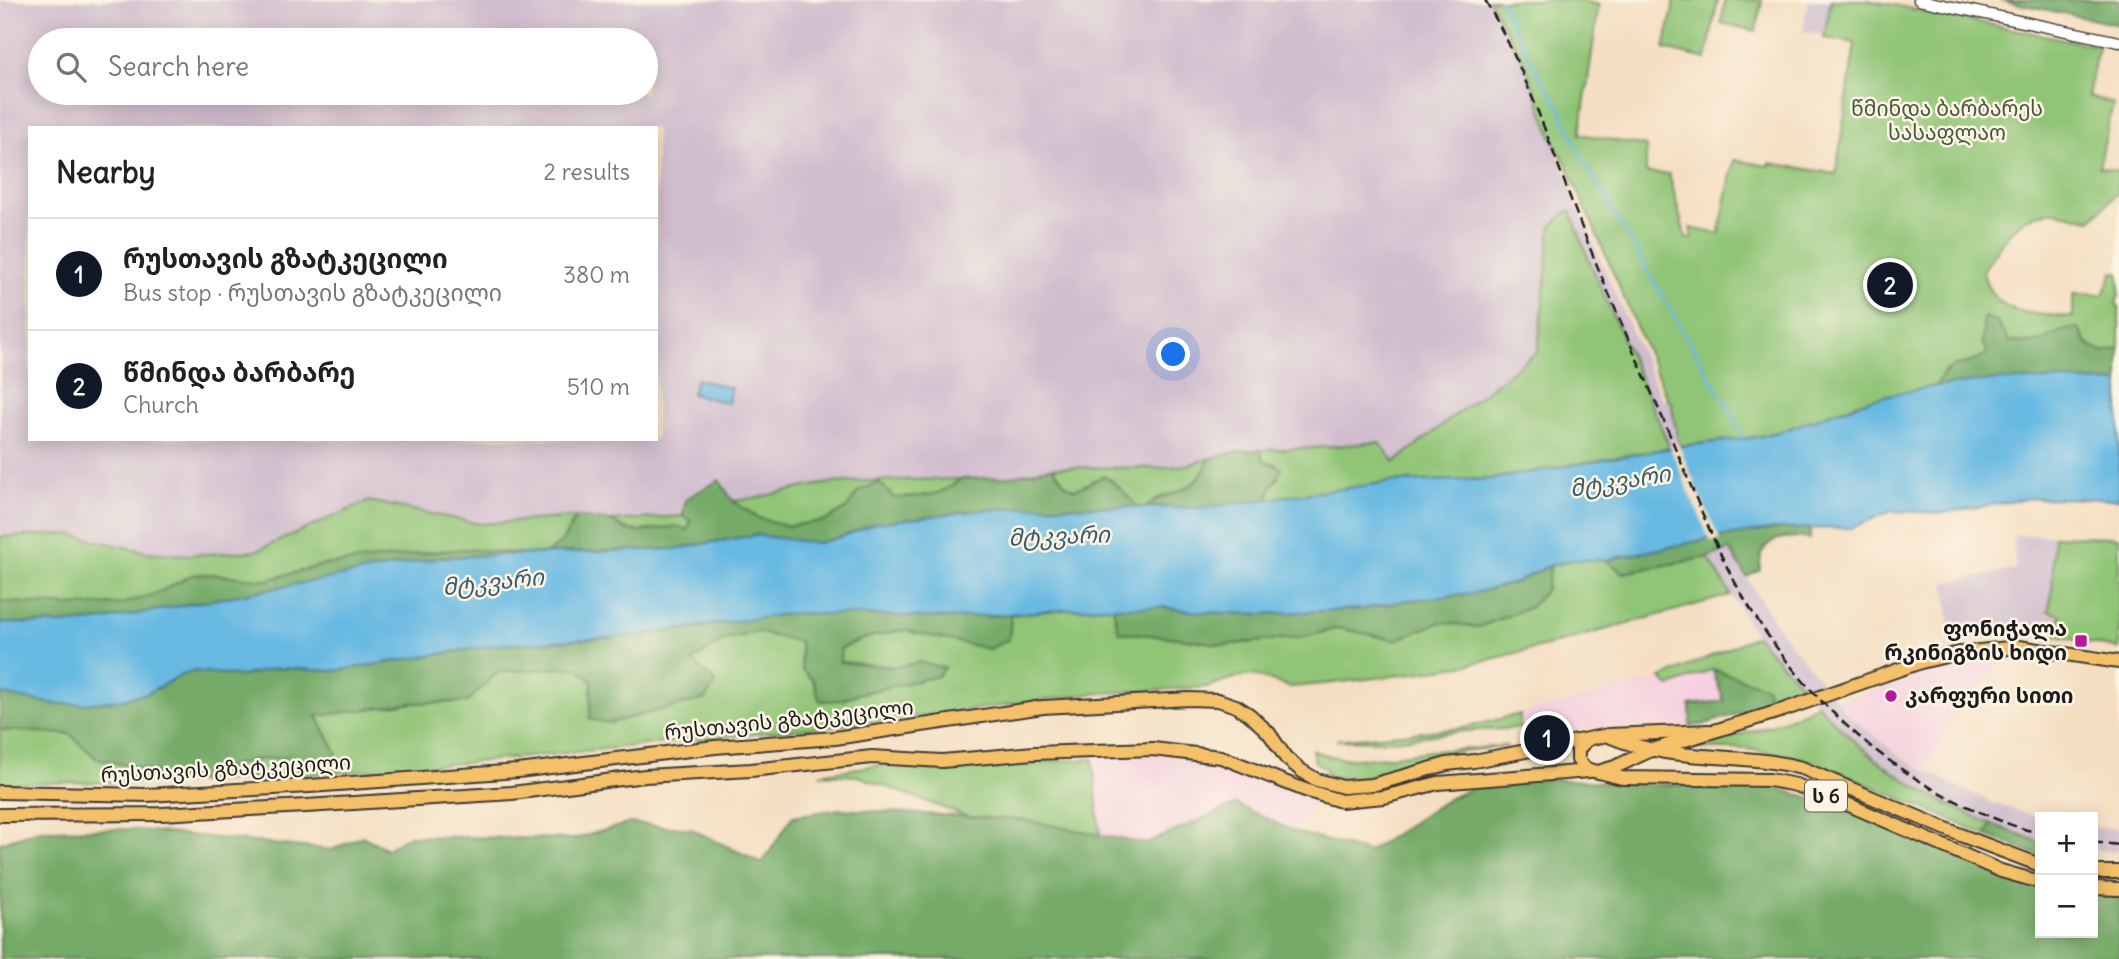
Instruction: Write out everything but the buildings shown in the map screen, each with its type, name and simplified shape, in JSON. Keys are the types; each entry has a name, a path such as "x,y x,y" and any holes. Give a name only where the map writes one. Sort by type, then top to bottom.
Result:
{"highway":[{"path":"1710,732 1587,740 1577,752 1580,763 1592,771 1615,767 1649,751 1783,710 1921,662 1959,653 2019,648 2119,662"},
{"name":"რუსთავის გზატკეცილი","path":"0,792 147,795 518,771 715,747 835,738 1043,707 1189,699 1218,700 1236,706 1269,733 1286,758 1302,772 1343,787 1372,785 1447,764 1587,740"},
{"path":"1613,738 1623,755 1615,767"},
{"name":"ს 6","path":"1613,738 1649,751 1764,760 1802,768 1963,836 2035,863"},
{"name":"რუსთავის გზატკეცილი","path":"0,815 162,814 359,803 512,793 645,776 751,770 872,757 942,761 1034,753 1153,749 1221,757 1340,801 1384,797 1438,783 1592,771"},
{"name":"ს 6","path":"1592,771 1622,778 1770,780 1796,785 1840,800 2001,871 2035,881"},
{"path":"2098,872 2119,872"},
{"path":"2098,888 2119,889"}],"street":[{"path":"1919,0 2119,42"}],"shaded area":[{"path":"0,0 1489,0 1525,64 1579,210 1662,400 1671,401 1681,446 1670,448 1584,248 1571,211 1551,226 1538,351 1394,462 1378,442 1240,451 1187,465 1160,468 1066,466 1007,477 827,483 795,488 762,498 733,501 686,499 683,516 611,521 576,517 480,524 369,501 256,551 187,555 146,552 68,534 0,537"},
{"path":"1808,0 1831,0 1824,35 1803,31"},
{"path":"2013,535 2054,536 2052,595 2048,611 2062,615 2056,636 2009,634 1952,642 1945,583 2016,569"},
{"path":"1730,550 1778,628 1849,715 1894,752 1927,772 1993,803 2035,816 2035,840 1968,815 1922,791 1880,764 1839,728 1756,636 1708,557"},
{"path":"1994,657 1993,672 1954,713 1927,772 1864,729 1837,700"},
{"path":"1712,669 1724,701 1690,705 1690,726 1587,728 1542,734 1520,728 1520,714 1661,678 1670,687"},
{"path":"1150,755 1219,762 1318,801 1295,832 1236,804 1146,844 1100,835 1093,759"},
{"path":"2098,827 2119,829 2119,852 2098,850"}],"green space":[{"name":"წმინდა ბარბარეს სასაფლაო","path":"1489,0 1578,0 1599,5 1580,134 1646,146 1646,173 1669,174 1686,239 1693,238 1690,228 1719,234 1734,160 1836,174 1855,43 1824,38 1831,0 1868,0 2098,46 2088,96 2113,104 2099,167 2119,171 2117,193 2091,220 2046,212 2025,220 2008,234 1983,271 1995,297 2005,305 2030,313 2073,317 2073,294 2103,295 2113,272 2119,273 2116,304 2119,307 2119,348 2105,353 2088,345 2079,329 2066,330 2032,343 2009,341 1996,321 1986,355 1944,372 1936,386 1868,400 1758,437 1681,446 1671,401 1668,400 1566,163 1555,145 1525,64"},
{"path":"1675,0 1718,0 1706,59 1664,49"},
{"path":"1725,0 1762,0 1756,31 1721,23"},
{"path":"2000,0 2119,0 2119,25"},
{"path":"1571,211 1584,248 1670,448 1492,479 1390,482 1268,500 1269,487 1278,479 1276,464 1263,461 1260,450 1379,442 1395,462 1538,351 1551,226"},
{"path":"1984,317 1996,321 2009,341 2032,343 2066,330 2079,329 2088,345 2104,353 2119,348 2119,383 2028,381 1936,386 1947,371 1986,355 1982,342"},
{"path":"1260,450 1264,461 1282,468 1268,500 1203,508 1148,506 1194,482 1210,458 1240,451"},
{"path":"1210,458 1199,478 1189,486 1157,499 1148,506 1138,507 1111,479 1095,479 1084,488 1074,489 1065,484 1053,467 1160,468 1187,465"},
{"path":"1053,467 1065,484 1074,489 1104,476 1117,485 1138,507 1043,506 980,510 876,523 817,543 755,535 674,549 547,553 562,542 576,517 611,521 625,530 641,532 677,526 688,530 691,521 683,516 686,499 719,480 733,501 758,518 788,526 825,521 847,508 858,492 879,482 894,498 921,496 945,490 960,479 1007,477"},
{"path":"960,479 938,493 894,498 878,482 858,492 847,508 825,521 788,526 758,518 733,501 824,484 875,480"},
{"path":"369,501 480,524 576,517 562,542 547,553 524,554 464,549 427,552 323,565 267,580 210,574 192,575 155,594 122,604 68,606 0,601 0,537 68,534 146,552 187,555 256,551"},
{"path":"683,516 691,520 688,530 669,527 633,530 611,521"},
{"path":"1810,528 1810,539 1783,538 1771,542 1762,552 1760,570 1747,577 1730,550 1708,557 1623,573 1606,560 1733,535"},
{"path":"2054,536 2119,537 2119,649 2056,636 2061,615 2048,611 2052,595"},
{"path":"464,549 524,554 444,557 104,620 61,624 0,623 0,601 68,606 122,604 155,594 192,575 209,574 267,580 323,565"},
{"path":"1708,557 1731,595 1546,646 1466,665 1402,675 1290,687 1253,675 1237,677 1207,687 1089,694 893,720 476,762 195,782 223,769 252,761 282,758 314,761 329,758 337,754 316,716 413,703 467,702 498,672 577,667 592,681 590,719 609,723 704,699 691,661 726,639 758,632 800,642 802,670 813,680 820,700 842,700 857,694 938,676 920,662 898,667 839,662 841,648 866,638 902,630 1009,639 1011,615 1071,608 1113,607 1120,632 1223,645 1305,637 1339,628 1395,640 1441,622 1479,627 1531,607 1546,589 1551,565 1573,560 1606,560 1623,573"},
{"path":"1551,565 1546,589 1531,607 1478,627 1441,622 1395,640 1339,628 1305,637 1223,645 1119,632 1113,607 1162,607 1201,612 1262,614 1363,609 1403,601 1474,593 1514,583"},
{"path":"811,612 975,617 1011,615 1009,639 989,649 902,630 866,638 841,648 840,662 898,667 919,662 945,668 938,676 857,694 842,700 820,701 813,680 802,670 800,642 758,632 726,639 692,661 716,683 705,699 609,723 590,719 592,681 577,667 498,672 467,702 413,703 317,716 337,754 329,758 314,761 282,758 252,760 195,782 96,758 70,734 0,730 0,694 54,704 85,704 148,693 194,671 241,676 276,668 334,671 496,645 633,636 767,615"},
{"path":"1756,636 1803,687 1771,703 1766,687 1713,669 1669,687 1661,678"},
{"path":"1712,669 1766,687 1771,703 1702,725 1690,726 1690,705 1724,701"},
{"path":"1817,704 1856,742 1897,774 1942,801 1992,824 1986,835 1802,758 1747,749 1669,749 1763,728 1800,714"},
{"path":"1520,714 1520,728 1465,731 1385,741 1336,740 1463,728"},
{"path":"0,730 70,734 96,758 195,782 0,783"},
{"path":"1508,746 1436,756 1377,774 1353,778 1325,775 1328,771 1315,762 1312,750 1355,759"},
{"path":"1093,759 1100,835 1024,820 968,817 858,776 819,774 878,765 946,767"},
{"path":"1533,778 1637,784 1768,786 1830,803 2035,886 2035,938 2098,938 2098,894 2119,895 2119,959 0,959 0,843 39,830 130,829 332,850 362,836 387,849 408,836 574,839 630,823 691,829 762,863 793,816 840,809 1024,820 1146,844 1236,804 1295,832 1368,852 1448,799 1474,787"},
{"path":"1992,824 2035,840 2035,854 1986,835"}],"water":[{"path":"696,379 731,388 728,403 692,394"},
{"name":"მტკვარი","path":"1999,380 2119,383 2119,499 2031,498 1943,513 1891,511 1851,528 1776,529 1718,537 1606,560 1573,560 1551,565 1514,583 1474,593 1403,601 1363,609 1262,614 1200,612 1162,607 1102,607 955,618 793,613 633,636 496,645 334,671 276,668 241,676 194,671 148,693 85,704 54,704 0,694 0,623 61,624 104,620 444,557 674,549 755,535 817,543 876,523 980,510 1043,506 1203,508 1390,482 1492,479 1681,446 1758,437 1893,394 1936,386"}],"pier":[{"path":"1678,443 1720,540 1711,542 1669,445"}],"waterway":[{"path":"1500,0 1538,74 1560,108 1581,155 1728,406 1743,438"}],"railway":[{"path":"1485,0 1526,83 1600,272 1710,531 1751,610 1775,646 1831,711 1896,766 1971,808 2035,832"},
{"path":"2098,843 2119,845"}],"place":[{"name":"წმინდა ბარბარე","path":"1890,285"},
{"name":"ფონიჭალა რკინიგზის ხიდი","path":"2081,641"},
{"name":"კარფური სითი","path":"1891,696"},
{"name":"რუსთავის გზატკეცილი","path":"1547,738"}]}
